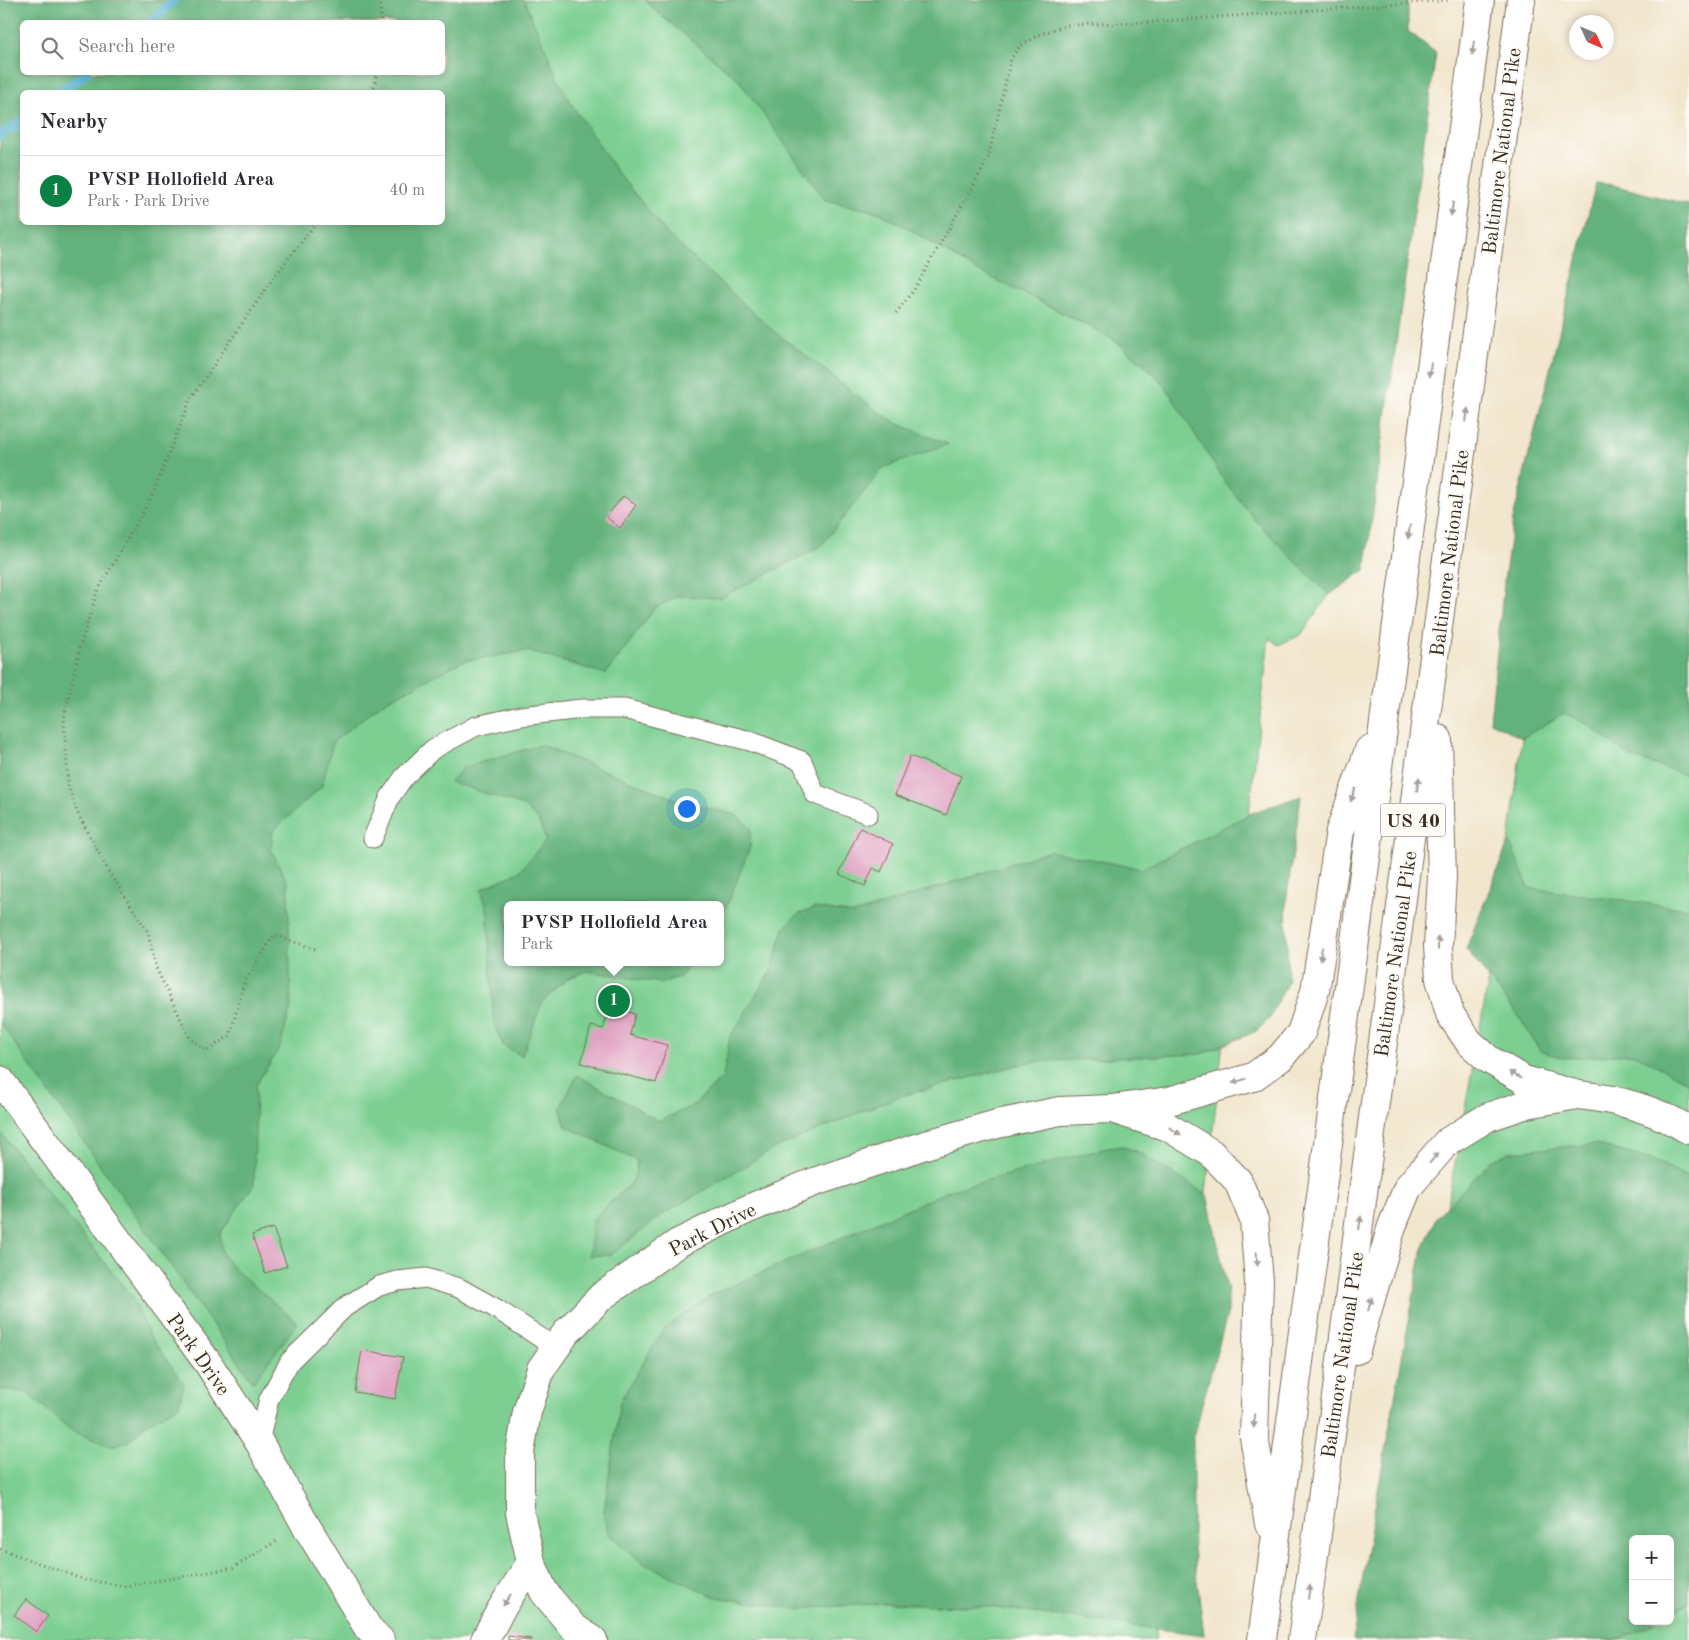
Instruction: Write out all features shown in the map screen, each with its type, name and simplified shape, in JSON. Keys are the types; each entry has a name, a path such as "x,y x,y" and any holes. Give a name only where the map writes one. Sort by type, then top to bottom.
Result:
{"main road":[{"name":"Baltimore National Pike","path":"1262,1640 1480,0"},
{"name":"Baltimore National Pike","path":"1302,1640 1332,1435 1521,0"},
{"path":"1435,656 1442,877 1438,946 1440,979 1450,1014 1469,1042 1488,1059 1524,1080 1578,1095 1608,1098 1644,1108 1689,1130"},
{"path":"1112,1109 1169,1101 1253,1077 1280,1058 1301,1033 1315,991 1340,831 1387,700"},
{"name":"Park Drive","path":"0,1080 208,1363 259,1442 304,1524 368,1628 380,1640"},
{"path":"1332,1435 1392,1226 1408,1187 1447,1142 1488,1118 1527,1104 1578,1095"},
{"path":"1112,1109 1168,1127 1211,1153 1238,1181 1254,1220 1259,1282 1254,1437 1274,1550"},
{"name":"Park Drive","path":"576,1636 544,1592 531,1562 520,1513 520,1453 527,1412 541,1369 566,1333 602,1296 678,1243 748,1209 814,1182 928,1144 997,1124 1060,1111 1112,1109"},
{"path":"485,1640 500,1611 531,1562"}],"lane":[{"path":"373,838 390,797 404,777 433,749 476,726 522,716 582,709 624,709 759,745 802,761 814,794 868,814"},
{"path":"259,1442 269,1399 290,1361 345,1307 379,1286 398,1281 426,1278 459,1288 496,1309 556,1348"}],"path":[{"path":"380,0 381,20"},
{"path":"896,313 914,290 988,158 1011,59 1019,47 1040,34 1068,25 1152,22 1456,0"},
{"path":"373,90 376,75"},
{"path":"315,225 271,281 190,400 152,496 97,592 80,647 64,718 68,785 77,812 107,869 148,932 156,968 190,1038 206,1051 230,1036 244,983 274,935 315,950"},
{"path":"0,1549 86,1580 126,1586 233,1568 304,1524"}],"green space":[{"path":"0,0 1394,0 1280,545 1329,595 1301,635 1278,645 1269,638 1155,1640 0,1640"},
{"path":"0,0 524,0 560,83 572,105 617,172 669,236 771,329 876,410 898,424 948,444 883,468 820,547 720,598 678,596 655,608 606,674 527,651 463,661 381,704 333,742 322,786 273,831 271,850 288,883 291,1007 280,1047 256,1085 254,1184 220,1234 222,1253 234,1269 298,1323 253,1382 0,1023 0,284 2,278 0,275"},
{"path":"645,0 1408,0 1408,31 1436,53 1365,570 1329,595 1257,522 1225,482 1165,386 1146,366 1122,346 1101,332 974,269 880,213 825,200 738,79"},
{"path":"1596,183 1613,185 1689,205 1689,776 1631,757 1587,724 1564,713 1522,738 1490,722 1504,582 1513,519"},
{"path":"1689,222 1689,1640 1364,1640 1411,1403 1490,972 1522,738 1525,736"},
{"path":"541,745 675,799 736,815 751,828 750,847 724,910 724,901 504,901 504,966 690,966 681,976 661,983 587,971 569,978 542,1002 522,1056 503,1045 494,1025 487,908 481,889 519,872 546,840 538,820 524,806 450,782 464,767"},
{"path":"1301,796 1286,902 1288,981 1270,1018 1257,1031 1201,1054 1029,1062 894,1098 775,1148 662,1215 611,1255 589,1256 593,1219 634,1180 637,1161 566,1126 560,1108 577,1075 659,1121 694,1105 723,1077 730,1037 771,971 784,928 797,915 815,908 854,914 1050,851 1141,869 1254,812"},
{"path":"1509,841 1529,888 1689,909 1689,1083 1635,1054 1563,1058 1540,1051 1518,1015 1466,949"},
{"path":"0,1132 132,1297 149,1335 184,1384 179,1406 144,1425 130,1441 110,1446 72,1431 26,1392 0,1389"},
{"path":"1595,1144 1656,1161 1689,1178 1689,1604 1674,1612 1674,1535 1629,1535 1629,1625 1648,1625 1620,1640 1353,1640 1366,1556 1421,1254 1436,1218 1491,1161 1509,1152"},
{"path":"1121,1146 1140,1153 1207,1195 1228,1291 1228,1312 1193,1437 1193,1549 1204,1635 988,1607 886,1603 796,1609 715,1597 643,1563 610,1536 603,1517 620,1401 664,1329 713,1294 948,1191 1102,1149"}],"building":[{"path":"623,496 636,505 620,528 606,517"},
{"path":"910,756 961,776 946,815 895,795"},
{"path":"860,828 893,844 881,872 873,868 865,886 839,874"},
{"path":"610,1007 635,1014 630,1035 667,1045 656,1083 581,1063 591,1026 603,1029"},
{"path":"273,1228 287,1266 265,1273 252,1235"},
{"path":"362,1350 403,1357 395,1399 355,1392"},
{"path":"26,1599 48,1616 36,1632 14,1615"},
{"path":"508,1636 531,1639 531,1640 508,1640"}],"waterway":[{"path":"153,20 174,0"},
{"path":"64,90 83,75"},
{"path":"0,135 20,123"}],"place":[{"name":"PVSP Hollofield Area","path":"614,1001"}]}
